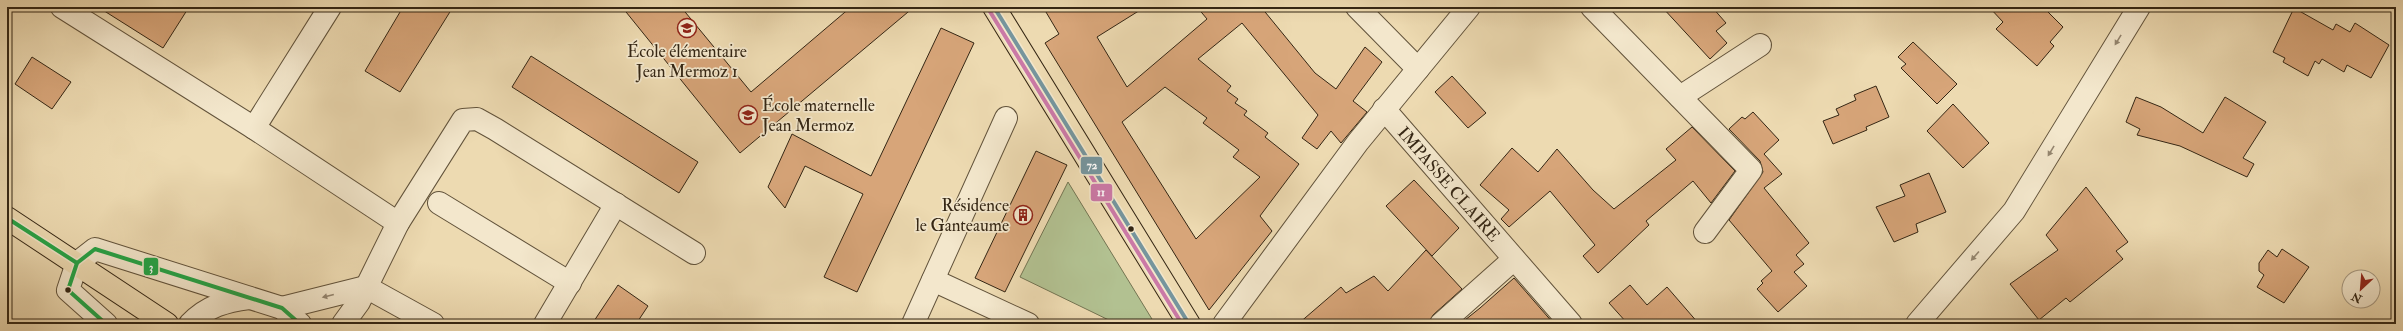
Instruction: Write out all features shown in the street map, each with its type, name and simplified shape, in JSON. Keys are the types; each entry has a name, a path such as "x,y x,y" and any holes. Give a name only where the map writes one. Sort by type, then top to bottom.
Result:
{"main road":[{"path":"994,7 1189,324"},
{"path":"7,218 167,324"}],"street":[{"path":"62,7 254,128 398,223"},
{"path":"254,128 330,7"},
{"path":"1357,7 1418,69"},
{"path":"1224,324 1358,142 1469,7"},
{"path":"1592,7 1751,170 1705,232"},
{"path":"1917,324 2014,211 2139,7"},
{"path":"1680,97 1760,45"},
{"name":"IMPASSE CLAIRE","path":"1384,109 1571,324"},
{"path":"913,324 1006,118"},
{"path":"343,324 362,294 398,223 463,120 477,119 495,129 694,253"},
{"path":"439,203 570,283"},
{"path":"546,324 616,204"},
{"path":"106,324 68,290 77,263 95,249 282,308 300,324"},
{"path":"1441,324 1514,259"},
{"path":"933,280 1028,324"},
{"path":"359,324 362,294"},
{"path":"282,308 362,294 433,324"},
{"path":"190,324 200,313 225,301 252,298"}],"green space":[{"path":"1068,182 1155,324 1117,324 1020,277"}],"building":[{"path":"98,7 189,7 163,48"},
{"path":"403,7 453,7 400,92 365,71"},
{"name":"École maternelle Jean Mermoz","path":"622,7 681,7 751,92 851,7 914,7 740,153"},
{"path":"1043,7 1145,7 1097,37 1127,87 1207,19 1197,7 1261,7 1315,73 1336,89 1365,47 1382,62 1353,101 1367,112 1341,143 1331,131 1317,149 1302,138 1318,115 1242,23 1198,59 1231,86 1227,91 1238,99 1235,103 1247,111 1244,115 1268,133 1265,137 1299,164 1260,216 1272,231 1209,310 1045,43 1059,34","holes":["1165,87 1207,118 1203,123 1239,150 1233,157 1260,177 1196,239 1122,122"]},
{"path":"1662,7 1712,7 1726,23 1716,31 1727,43 1710,59"},
{"path":"1989,7 2043,7 2063,27 2050,42 2054,46 2037,66 1996,29 2003,22"},
{"path":"2294,8 2333,30 2336,24 2350,32 2355,23 2389,45 2371,78 2347,65 2344,72 2322,59 2319,64 2315,61 2308,76 2283,62 2285,58 2273,52"},
{"path":"941,28 974,43 857,292 824,277 863,194 805,166 785,208 768,187 792,134 871,176"},
{"path":"1913,42 1957,84 1937,104 1901,68 1906,64 1898,57"},
{"path":"531,56 698,162 679,193 512,87"},
{"path":"32,57 71,82 52,109 15,84"},
{"path":"1452,76 1486,113 1468,128 1435,92"},
{"path":"1876,86 1889,117 1866,127 1867,130 1833,144 1823,121 1839,115 1836,109 1856,100 1854,95"},
{"path":"2136,97 2161,107 2203,133 2225,97 2266,122 2243,158 2254,164 2247,177 2180,146 2137,135 2140,129 2126,122"},
{"path":"1953,104 1989,143 1963,168 1927,131"},
{"path":"1753,112 1779,140 1764,154 1782,174 1764,188 1809,243 1796,255 1804,264 1794,272 1807,286 1778,312 1757,289 1763,283 1761,281 1772,271 1729,220 1763,172 1760,161 1729,129 1742,117 1745,119"},
{"path":"1692,127 1735,171 1711,203 1693,181 1646,221 1649,225 1598,273 1583,256 1595,245 1550,191 1509,227 1501,219 1509,210 1480,185 1512,148 1538,172 1557,149 1593,190 1614,209 1676,160 1666,149"},
{"name":"Résidence le Ganteaume","path":"1036,151 1067,165 1005,292 975,278"},
{"path":"1929,173 1946,212 1916,224 1918,232 1894,242 1876,207 1905,196 1900,185"},
{"path":"1414,180 1459,228 1432,256 1386,206"},
{"path":"2086,187 2128,242 2116,251 2123,259 2070,302 2066,298 2039,320 2010,284 2058,250 2046,235"},
{"path":"2282,249 2309,267 2284,303 2257,287 2264,275 2259,271 2259,263 2268,250 2277,257"},
{"path":"1426,250 1462,289 1433,315 1429,324 1298,324 1341,287 1346,293 1374,276 1388,291"},
{"path":"1514,278 1554,324 1460,324 1480,308"},
{"path":"618,285 648,306 636,324 592,324"},
{"path":"1630,285 1647,305 1667,287 1699,324 1625,324 1627,323 1609,303"}],"transit line":[{"name":"72","path":"994,7 1189,324"},
{"name":"11","path":"989,10 1182,324"},
{"name":"3","path":"7,218 77,263"},
{"name":"3","path":"106,324 68,290 77,263 95,249 282,308 300,324"}],"place":[{"name":"École élémentaire Jean Mermoz 1","path":"687,28"},
{"name":"École maternelle Jean Mermoz","path":"748,115"},
{"name":"Résidence le Ganteaume","path":"1023,215"}]}
